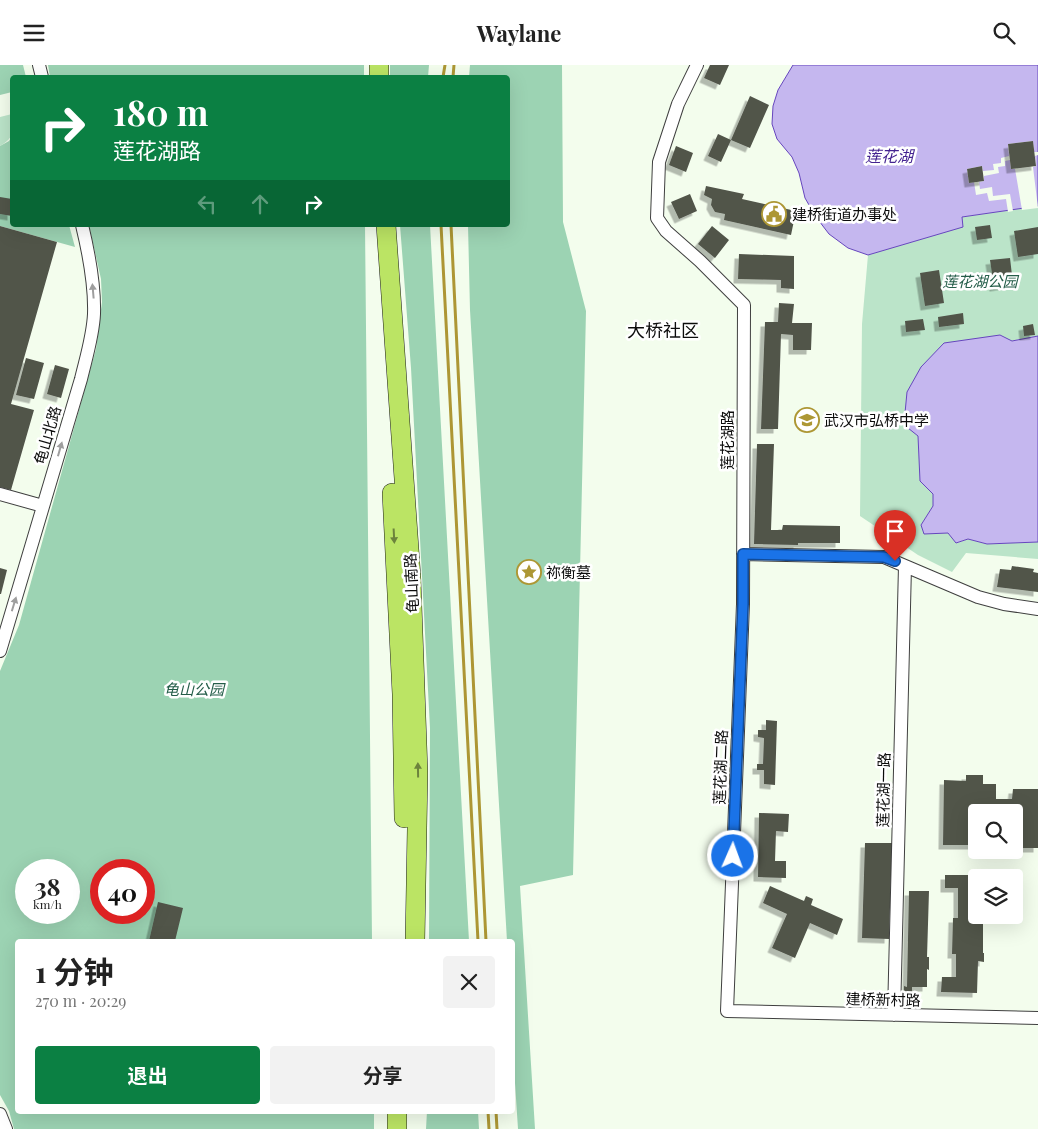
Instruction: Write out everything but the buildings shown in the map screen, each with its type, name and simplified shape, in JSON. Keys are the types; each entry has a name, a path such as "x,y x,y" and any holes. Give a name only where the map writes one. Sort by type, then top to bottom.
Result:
{"highway":[{"name":"龟山南路","path":"379,227 402,695 405,792 402,939"},
{"name":"龟山南路","path":"386,227 411,577 418,772 415,939"},
{"path":"397,1114 397,1129"},
{"path":"410,1114 410,1129"}],"street":[{"name":"莲花湖路","path":"697,65 678,104 659,162 657,218 666,231 700,261 744,305 743,554"},
{"name":"龟山北路","path":"0,651 81,379 90,341 94,316 93,281 82,227"},
{"path":"0,495 44,506"},
{"path":"743,554 884,557 978,597 1004,605 1038,609"},
{"name":"莲花湖二路","path":"727,1011 743,604 743,554"},
{"name":"莲花湖一路","path":"894,1015 905,566"},
{"name":"建桥新村路","path":"727,1011 1038,1018"},
{"path":"0,1114 6,1129"}],"green space":[{"path":"0,65 23,65 26,75 10,75 10,92 0,95"},
{"path":"48,65 364,65 364,75 50,75"},
{"path":"390,65 429,65 428,75 390,75"},
{"path":"470,65 562,65 563,222 586,311 573,875 520,886 535,1129 518,1129 515,1083 515,939 507,939 470,310 468,227 510,227 510,75 469,75"},
{"path":"10,114 10,138 0,146 0,117"},
{"path":"10,139 10,227 70,227 75,247 0,226 0,146"},
{"name":"莲花湖公园","path":"1038,206 1038,336 1011,341 918,435 920,481 933,494 933,506 921,525 948,533 957,543 968,539 987,544 1038,542 1038,559 966,553 952,572 918,555 860,516 862,324 868,255 962,227 962,217"},
{"name":"龟山公园","path":"89,227 365,227 372,939 15,939 15,1114 374,1114 374,1129 14,1129 9,1111 0,1095 0,671 19,625 96,349 102,302 101,279"},
{"path":"400,227 430,227 469,939 429,939 430,728 411,368"},
{"path":"427,1114 478,1114 479,1129 426,1129"}],"water":[{"name":"莲花湖","path":"793,65 1038,65 1038,206 962,217 963,227 868,255 848,248 829,234 816,217 805,198 799,173 792,157 777,139 772,124 773,106 778,90"},
{"path":"1000,335 1012,341 1038,336 1038,542 987,544 968,539 956,543 948,533 924,534 921,525 933,506 933,494 920,481 918,436 908,428 905,413 907,392 921,367 944,343"}],"pier":[{"path":"1033,141 1034,152 1038,152 1038,155 1035,156 1036,166 1033,167 1038,208 1022,210 1015,169 1011,169 1010,160 1005,161 1005,166 998,167 999,173 984,176 984,181 979,182 980,189 992,187 993,196 1010,194 1013,211 1008,212 1006,199 989,201 987,193 976,195 974,182 969,183 967,169 982,166 983,171 994,170 993,164 1001,163 1001,158 1009,156 1008,144"}],"railway":[{"path":"443,75 445,65"},
{"path":"453,75 454,65"},
{"path":"441,227 478,939"},
{"path":"451,227 486,939"},
{"path":"488,1114 489,1129"},
{"path":"496,1114 497,1129"}],"place":[{"name":"建桥街道办事处","path":"774,214"},
{"name":"武汉市弘桥中学","path":"807,420"},
{"name":"祢衡墓","path":"529,572"}],"district":[{"name":"大桥社区","path":"663,330"}],"route":[{"path":"733,856 743,604 743,554 884,557 895,561"}]}
